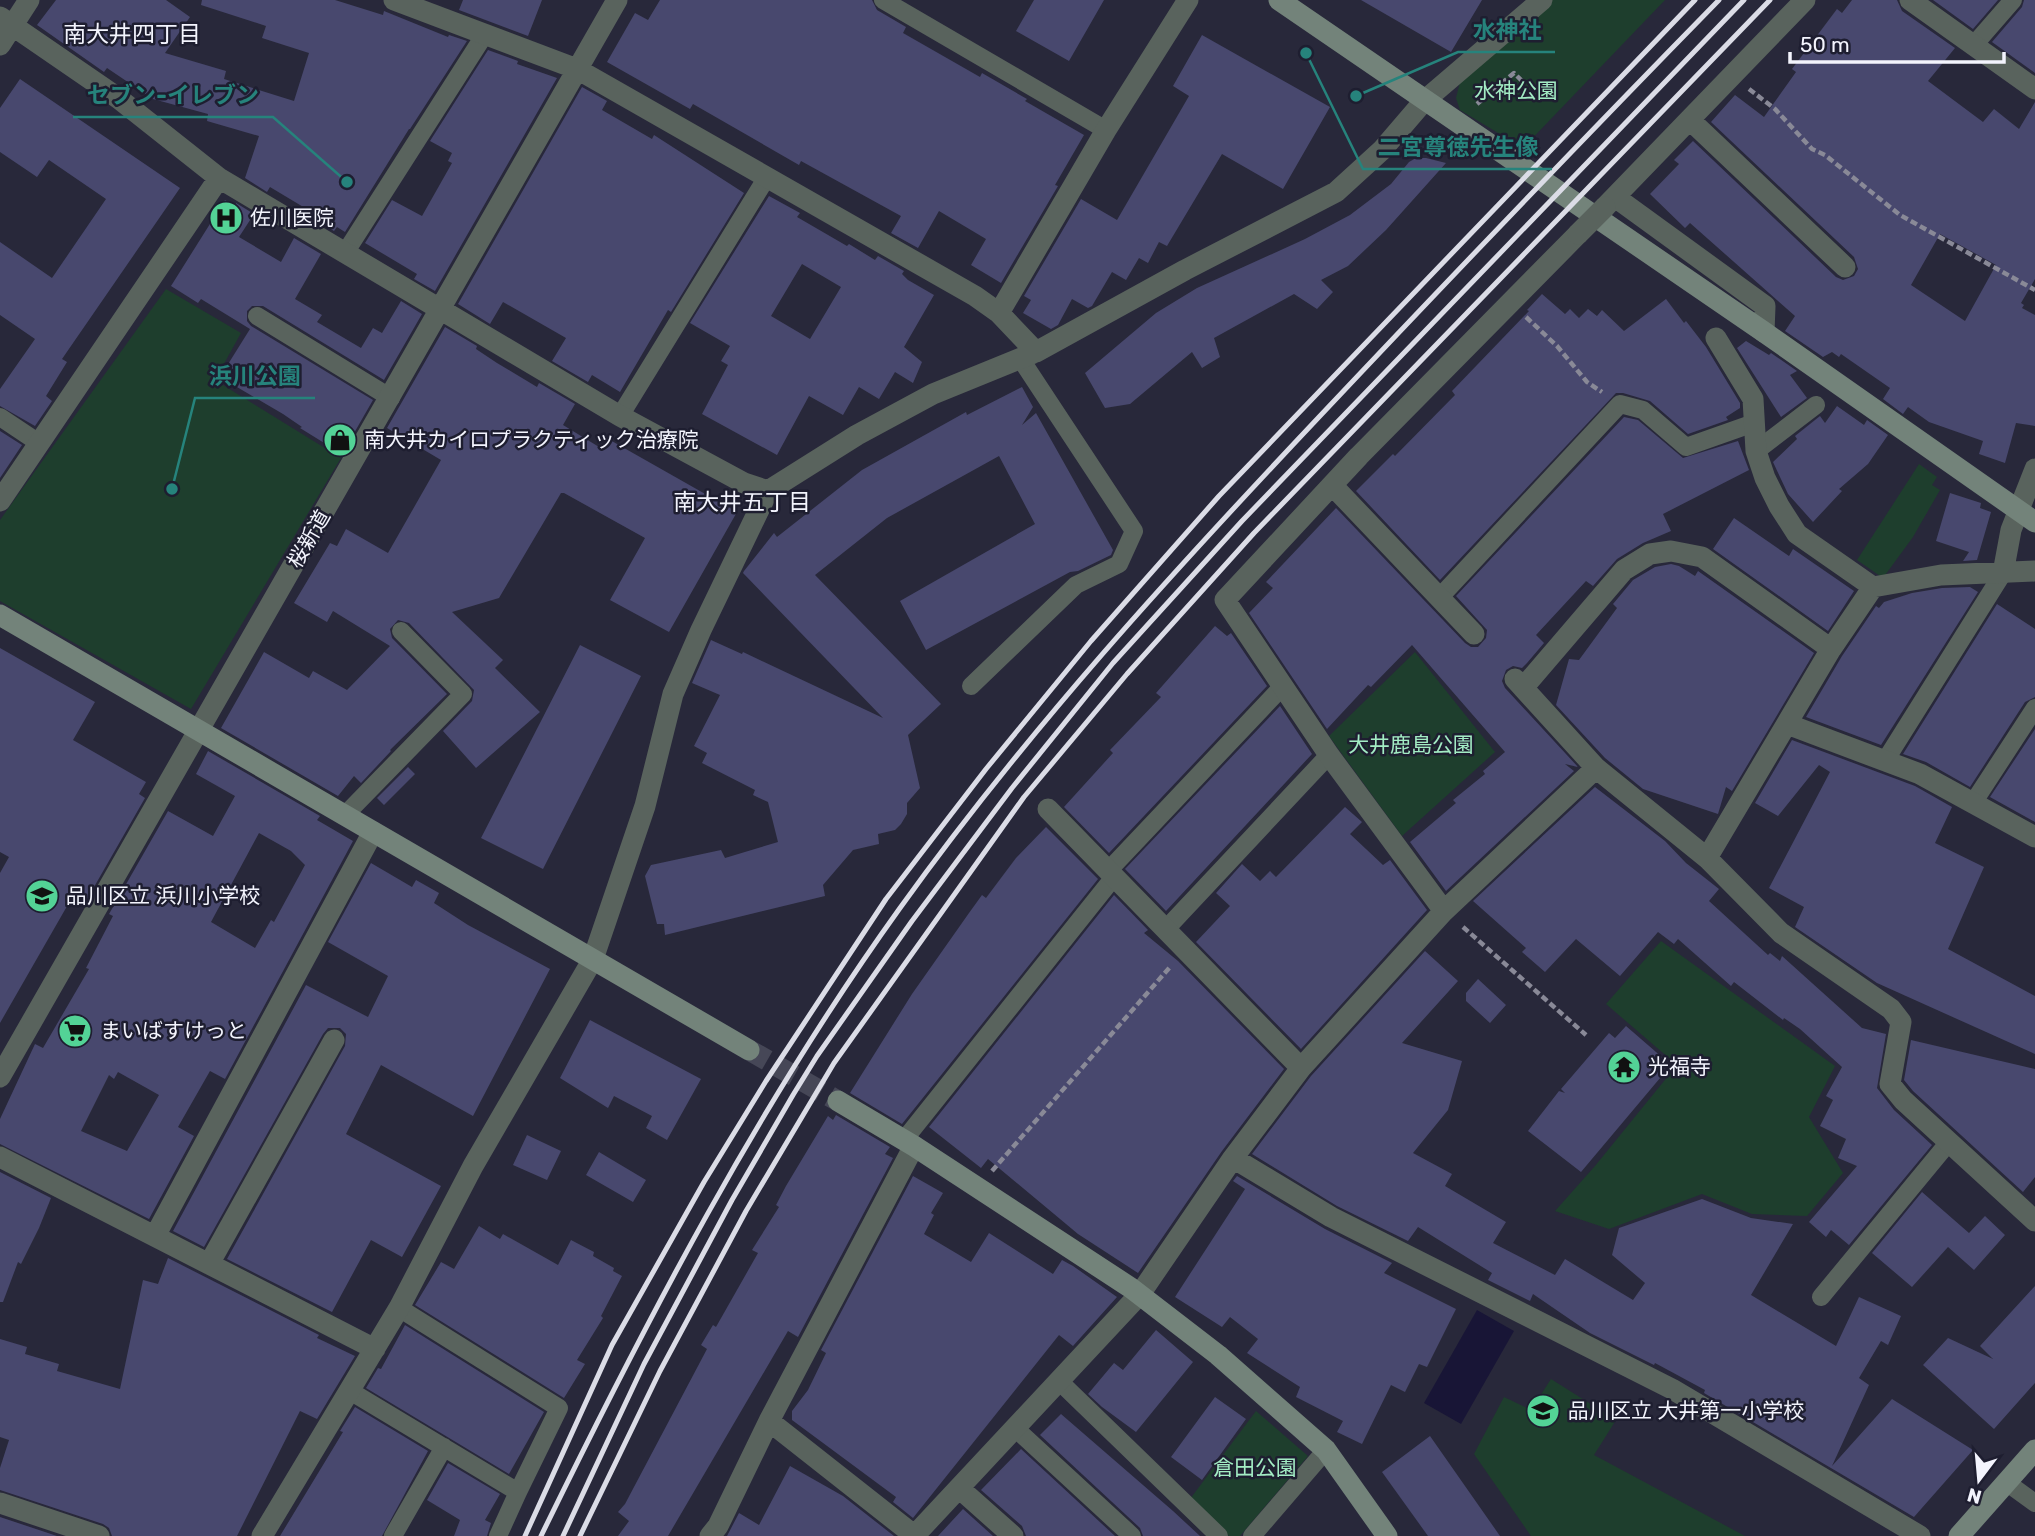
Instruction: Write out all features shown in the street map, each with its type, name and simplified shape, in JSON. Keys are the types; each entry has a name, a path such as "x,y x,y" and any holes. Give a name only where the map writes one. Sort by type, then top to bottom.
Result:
{"street":[{"path":"0,45 7,21 29,0"},
{"path":"394,0 577,69 975,296 999,313 1028,355"},
{"name":"桜新道","path":"0,1077 617,0"},
{"path":"999,313 1106,130 1188,0"},
{"path":"1279,0 1764,332 2027,517"},
{"path":"262,1536 399,1308 473,1166 593,959 645,806 673,694 768,491 868,429 933,394 1028,355 1336,192 1382,150 1424,101 1542,0"},
{"path":"1444,911 1329,755 1225,600 1332,485 1690,121 1805,0"},
{"path":"1910,0 2035,89"},
{"path":"7,21 118,98 219,178 620,416 744,483 768,491"},
{"path":"1690,121 1845,267"},
{"path":"0,501 219,178"},
{"path":"1610,202 1765,306 1764,332"},
{"path":"1716,338 1753,399 1756,451 1765,478 1797,534 1873,587 1941,575 2035,571"},
{"path":"2003,572 2011,530 2027,517 2035,469"},
{"path":"1332,485 1474,634"},
{"path":"1832,649 1702,557 1671,551 1650,554 1623,570 1519,684 1596,768 1707,858 1781,933 1891,1009 1901,1023 1890,1084 1903,1100 2035,1222"},
{"path":"1707,858 1832,649 1873,587"},
{"path":"0,615 749,1049"},
{"path":"1787,724 1920,774 2035,837"},
{"path":"769,1421 914,1536 1140,1294 1233,1158 1301,1068 1444,911 1596,768"},
{"path":"1048,809 1301,1068"},
{"path":"155,1236 373,832"},
{"path":"209,1264 334,1040"},
{"path":"838,1101 909,1143 1140,1294 1218,1355 1325,1450 1387,1536"},
{"path":"710,1536 718,1526 909,1143"},
{"path":"0,1157 375,1349"},
{"path":"1233,1158 1331,1217 1672,1389 1920,1536"},
{"path":"1959,1536 2035,1450"},
{"path":"959,1488 1013,1536"},
{"path":"0,1503 99,1536"}],"lane":[{"path":"883,0 1106,130"},
{"path":"1973,46 2013,0"},
{"path":"345,253 485,34"},
{"path":"620,416 767,177"},
{"path":"257,316 391,398"},
{"path":"971,685 1076,586 1119,564 1134,531 1028,355"},
{"path":"1439,598 1620,404 1643,410 1686,447 1754,423"},
{"path":"1756,451 1816,405"},
{"path":"0,417 39,443"},
{"path":"1885,761 2003,572"},
{"path":"345,815 463,694 401,631"},
{"path":"909,1143 1111,874 1282,687"},
{"path":"1973,803 2035,708"},
{"path":"1166,930 1329,755"},
{"path":"1821,1297 1949,1142"},
{"path":"399,1308 559,1408 498,1536"},
{"path":"1059,1381 1219,1536"},
{"path":"350,1391 517,1492"},
{"path":"1015,1428 1132,1536"},
{"path":"393,1536 444,1447"},
{"path":"1252,1536 1325,1450"},
{"path":"2006,1482 2035,1503"}],"path":[{"path":"1735,72 1753,94 1775,109 1812,149 1825,155 1900,215 2035,290"},
{"path":"1477,104 1514,73 1523,82"},
{"path":"1511,302 1557,346 1587,382 1620,404"},
{"path":"1444,911 1586,1035"},
{"path":"998,1164 1185,950"}],"green space":[{"name":"水神公園","path":"1552,0 1665,0 1523,148 1460,110 1456,98 1460,82"},
{"path":"166,289 241,333 215,380 341,458 191,709 0,601 0,520"},
{"path":"1919,464 1937,477 1932,485 1940,490 1913,537 1883,578 1857,560"},
{"name":"大井鹿島公園","path":"1415,652 1495,752 1402,836 1329,736"},
{"path":"1661,941 1835,1066 1809,1117 1843,1173 1807,1216 1752,1214 1702,1194 1609,1229 1555,1211 1677,1065 1606,1004"},
{"path":"1551,1379 1616,1420 1594,1455 1745,1536 1531,1536 1474,1454 1504,1397 1531,1410"},
{"name":"倉田公園","path":"1256,1411 1308,1456 1240,1536 1229,1536 1190,1499"}],"shaded area":[{"path":"1477,1310 1514,1331 1461,1424 1424,1403"}],"building":[{"path":"56,0 166,0 190,17 165,53 226,71 224,79 294,101 309,53 262,38 266,26 201,5 202,0 335,0 383,15 384,11 448,37 449,35 467,41 345,232 337,227 334,231 307,215 310,211 270,187 267,192 245,178 259,136 207,121 208,114 153,99 107,68 104,72 37,25"},
{"path":"463,0 542,0 528,36 459,10"},
{"path":"660,0 872,0 877,10 906,27 903,33 980,77 982,73 1084,135 1055,185 1058,186 1001,283 971,265 986,239 939,211 918,248 891,233 901,216 801,161 799,165 693,104 690,109 607,62 635,13 648,20"},
{"path":"1034,0 1104,0 1069,61 1016,31"},
{"path":"1361,0 1482,0 1451,52"},
{"path":"1852,0 1897,0 1902,11 1955,48 1928,81 1983,122 1994,109 2019,129 2035,102 2035,279 2021,303 2024,305 2022,308 2035,315 2035,426 2016,423 2005,463 1979,454 1983,441 1929,422 1908,407 1903,414 1883,399 1890,388 1841,354 1839,357 1832,352 1823,357 1785,331 1795,316 1690,223 1685,228 1650,194 1679,164 1674,160 1693,141 1836,277 1843,280 1854,276 1858,269 1854,257 1711,122 1735,95 1764,117 1796,72 1792,69 1837,9 1842,13","holes":["1940,234 1996,265 1965,321 1911,285"]},
{"path":"1933,0 1998,0 1973,29"},
{"path":"2024,0 2035,0 2035,73 1992,42 2022,7"},
{"path":"1202,35 1330,107 1283,189 1222,154 1167,246 1159,242 1148,263 1139,258 1126,280 1112,272 1092,306 1088,308 1072,299 1058,325 1051,329 1023,313 1031,300 1024,296 1081,199 1117,220 1189,96 1173,86"},
{"path":"488,50 557,78 435,291 414,279 417,274 365,243 392,200 422,216 452,163 448,161 452,153 430,141"},
{"path":"20,79 180,188 62,359 67,362 46,396 52,401 35,426 0,406 0,389 35,339 0,315 0,242 52,278 106,199 49,160 37,177 0,152 0,108"},
{"path":"582,87 607,101 602,110 652,139 654,135 744,193 671,312 668,310 620,392 592,375 588,382 552,361 566,338 503,302 490,324 458,304"},
{"path":"1416,158 1446,163 1386,230 1348,266 1321,280 1333,292 1317,309 1294,294 1214,338 1220,357 1202,368 1192,352 1130,404 1105,408 1085,373 1156,313 1197,288 1305,239 1350,215 1391,184 1409,162"},
{"path":"769,196 800,213 797,217 847,246 849,244 875,260 878,256 904,271 902,274 908,280 934,295 904,347 922,362 913,383 895,372 879,399 859,387 843,415 809,396 777,455 702,414 728,365 721,361 730,346 690,323","holes":["802,264 841,287 810,339 771,316"]},
{"path":"225,200 254,214 239,237 281,262 294,238 321,254 295,299 322,315 317,322 361,348 373,328 382,333 401,301 422,314 384,380 263,306 252,306 247,311 247,321 251,326 373,400 342,454 283,414 220,377 250,329 201,299 198,303 171,286"},
{"path":"1542,294 1565,314 1570,309 1579,318 1588,309 1597,316 1602,310 1624,331 1666,299 1706,347 1740,403 1740,408 1726,417 1728,420 1688,434 1650,401 1616,393 1440,580 1356,491 1455,395 1452,391"},
{"path":"445,327 537,387 539,383 575,404 563,425 604,450 610,440 737,512 669,632 610,600 645,538 561,493 499,598 452,612 503,660 495,668 540,712 476,768 443,731 472,701 474,690 409,623 398,620 390,629 392,638 447,694 361,783 354,776 338,796 221,728 264,652 309,678 313,671 347,690 390,646 333,611 327,622 294,603 330,543 337,546 346,529 388,553 441,460 387,428"},
{"path":"1746,341 1769,355 1771,353 1797,371 1790,375 1807,398 1781,417 1737,348"},
{"path":"1022,387 1033,407 1022,425 1036,413 1113,550 1111,555 1078,571 1070,572 926,650 900,601 1035,524 999,456 887,518 815,575 941,704 908,735 920,788 907,803 907,814 901,824 895,830 878,834 879,844 853,850 823,885 825,896 665,935 664,924 657,924 645,876 651,865 721,850 725,858 778,842 768,802 753,795 755,790 702,763 707,753 694,746 720,695 692,683 711,640 742,654 743,652 883,718 743,573 744,571 774,533 777,537 862,470 966,412 967,415"},
{"path":"1837,406 1864,425 1867,420 1888,435 1868,464 1839,489 1842,491 1813,522 1788,494 1773,462 1797,439 1795,436 1820,416 1825,423"},
{"path":"1624,417 1638,420 1683,458 1738,441 1749,470 1663,514 1671,531 1643,543 1617,559 1593,586 1586,581 1536,635 1544,643 1527,663 1522,668 1513,666 1506,670 1502,681 1505,688 1578,767 1565,764 1574,771 1446,891 1410,842 1456,803 1453,800 1485,774 1483,771 1505,752 1412,645 1371,687 1368,685 1327,729 1249,613 1273,588 1266,582 1336,508 1465,643 1478,647 1486,638 1487,630 1456,596"},
{"path":"0,431 22,445 0,478"},
{"path":"1950,493 1981,503 1980,508 1991,512 1977,560 1963,561 1969,552 1936,541"},
{"path":"1734,518 1789,556 1793,549 1854,591 1828,631 1713,549"},
{"path":"1671,564 1695,576 1698,571 1814,653 1732,791 1726,787 1718,814 1643,789 1605,758 1556,705 1569,659 1579,660 1617,608 1613,604 1633,580 1655,567"},
{"path":"1970,587 1978,592 1881,745 1806,717 1876,606 1879,608 1884,602 1912,593"},
{"path":"1997,604 2035,629 2035,697 2025,702 1970,787 1926,762 1903,754"},
{"path":"1215,626 1227,636 1231,633 1267,686 1109,853 1064,807 1113,753 1110,750 1161,697 1156,693"},
{"path":"580,645 641,676 543,869 481,838"},
{"name":"品川区立 浜川小学校","path":"0,648 95,702 73,740 146,782 139,794 145,798 86,901 74,894 0,1023 0,873 9,857 0,852"},
{"path":"1280,706 1312,754 1166,911 1125,869"},
{"path":"2035,729 2035,822 1990,797"},
{"path":"1792,740 1915,786 1952,807 1935,843 1984,867 1948,949 2035,996 2035,1054 1877,983 1795,927 1804,907 1769,888 1830,772 1819,765 1778,816 1755,803"},
{"path":"208,751 320,816 317,820 353,841 225,1079 210,1071 178,1127 194,1136 149,1219 0,1144 0,1119 35,1044 43,1048 89,969 86,968 113,916 109,914 168,811 213,836 235,796 196,774","holes":["259,833 291,851 305,865 274,922 271,920 255,948 211,922","118,1072 159,1095 127,1151 81,1131 109,1075 114,1079"]},
{"path":"408,767 415,774 384,805 377,798"},
{"path":"1595,787 1665,841 1686,863 1719,889 1709,901 1768,955 1770,953 1780,961 1782,956 1862,1028 1886,1034 1877,1088 1894,1110 1932,1145 1849,1245 1831,1230 1826,1237 1809,1222 1857,1166 1838,1158 1846,1139 1820,1126 1833,1100 1826,1096 1842,1067 1800,1029 1784,1018 1783,1020 1734,982 1731,986 1678,939 1674,944 1658,932 1620,976 1576,939 1545,972 1522,952 1526,948 1473,901"},
{"path":"1345,807 1362,822 1350,834 1383,865 1390,860 1427,910 1301,1049 1196,942 1230,906 1216,893 1242,864 1260,881 1270,871 1276,877"},
{"path":"1046,827 1098,879 902,1124 850,1093 912,994 982,895 986,898 1016,858"},
{"path":"371,863 412,887 416,880 439,893 434,903 468,925 550,969 473,1116 381,1065 346,1134 441,1186 402,1257 371,1240 332,1312 227,1259 345,1046 346,1034 340,1028 328,1028 323,1034 204,1247 173,1231 306,985 368,1017 388,976 328,942"},
{"path":"1114,895 1148,930 1144,933 1178,961 1284,1069 1222,1151 1138,1273 1078,1234 988,1159 981,1168 929,1127"},
{"path":"1425,951 1458,981 1402,1043 1462,1061 1448,1110 1413,1153 1452,1174 1445,1186 1506,1222 1493,1243 1555,1275 1565,1259 1633,1300 1645,1283 1612,1255 1619,1228 1702,1199 1751,1218 1793,1224 1751,1295 1836,1346 1859,1297 1901,1316 1888,1345 1881,1341 1859,1378 1869,1385 1832,1466 1892,1399 1973,1450 1914,1517 1704,1393 1705,1390 1590,1333 1533,1294 1530,1301 1488,1280 1492,1273 1418,1227 1408,1241 1337,1206 1252,1154 1311,1076"},
{"path":"1478,979 1506,1005 1490,1023 1466,1001 1466,993"},
{"path":"590,1020 701,1079 667,1140 646,1128 652,1116 614,1096 608,1108 560,1078"},
{"path":"1626,1026 1671,1065 1581,1172 1528,1131 1559,1091 1565,1093 1561,1089 1609,1033 1615,1038"},
{"path":"1911,1040 2035,1069 2035,1177 2023,1192 1904,1080"},
{"path":"836,1115 890,1147 885,1154 893,1158 798,1337 788,1331 668,1536 618,1536 629,1521 618,1512 625,1504 707,1349 701,1345 713,1325 716,1327 758,1253 752,1250 779,1207 776,1205 786,1186 828,1116 833,1120"},
{"path":"527,1135 561,1151 547,1180 513,1165"},
{"path":"599,1152 646,1180 633,1202 586,1175"},
{"path":"0,1172 51,1198 21,1264 18,1262 3,1302 0,1302"},
{"path":"913,1176 943,1193 931,1213 934,1215 924,1234 971,1262 989,1233 1053,1274 1062,1260 1117,1297 1073,1346 1059,1335 913,1518 893,1502 896,1497 792,1420 792,1411 808,1390 826,1353 821,1350"},
{"path":"1237,1176 1325,1229 1392,1263 1384,1273 1456,1309 1427,1367 1419,1364 1405,1392 1391,1385 1362,1444 1337,1432 1343,1421 1296,1397 1300,1387 1247,1353 1258,1339 1230,1317 1222,1327 1175,1297 1245,1189 1233,1181"},
{"path":"1922,1192 1969,1233 1985,1216 2005,1235 1974,1270 1948,1247 1912,1287 1872,1253"},
{"path":"479,1226 500,1239 503,1234 558,1265 571,1240 594,1252 593,1256 622,1276 601,1316 603,1318 577,1360 585,1364 564,1398 415,1305 441,1262 454,1269"},
{"path":"168,1258 355,1356 317,1419 300,1411 237,1536 112,1536 109,1528 103,1524 0,1490 0,1468 9,1440 0,1437 0,1339 27,1347 25,1354 59,1364 57,1371 120,1389 143,1280 158,1284"},
{"path":"2035,1286 2035,1383 1994,1429 1923,1365 1948,1338 1993,1359 1980,1346"},
{"path":"405,1325 544,1412 509,1474 366,1388 378,1368 381,1369"},
{"path":"1156,1330 1193,1362 1136,1432 1088,1394 1114,1363 1123,1370"},
{"path":"1215,1397 1246,1419 1202,1480 1171,1457"},
{"path":"355,1407 428,1451 382,1536 280,1536 343,1432 340,1431"},
{"path":"1061,1414 1200,1536 1143,1536 1140,1528 1040,1435"},
{"path":"1430,1436 1500,1536 1428,1536 1382,1472"},
{"path":"1021,1449 1115,1536 1026,1536 1022,1526 981,1490"},
{"path":"448,1463 500,1494 485,1520 491,1523 487,1536 454,1536 460,1520 427,1500"},
{"path":"790,1466 843,1496 894,1536 727,1536 739,1513 759,1525"},
{"path":"963,1509 993,1536 938,1536"},
{"path":"0,1517 57,1536 0,1536"}],"tunnel":[{"path":"749,1050 838,1101"}],"railway":[{"path":"525,1536 612,1345 704,1182 766,1081 886,899 986,769 1091,641 1219,496 1695,0"},
{"path":"541,1536 664,1294 752,1136 848,982 948,843 1049,717 1154,595 1468,260 1719,0"},
{"path":"563,1536 644,1364 732,1200 793,1095 817,1056 912,921 1012,788 1113,663 1242,521 1744,0"},
{"path":"580,1536 660,1371 746,1211 834,1063 1024,797 1127,674 1254,533 1770,0"}],"place":[{"name":"二宮尊徳先生像","path":"1306,53"},
{"name":"水神社","path":"1356,96"},
{"name":"セブン-イレブン","path":"347,182"},
{"name":"佐川医院","path":"226,218"},
{"name":"南大井カイロプラクティック治療院","path":"340,440"},
{"name":"浜川公園","path":"172,489"},
{"name":"品川区立 浜川小学校","path":"42,896"},
{"name":"まいばすけっと","path":"75,1031"},
{"name":"光福寺","path":"1624,1067"},
{"name":"品川区立 大井第一小学校","path":"1543,1411"}],"district":[{"name":"南大井四丁目","path":"132,34"},
{"name":"南大井五丁目","path":"742,502"}]}
